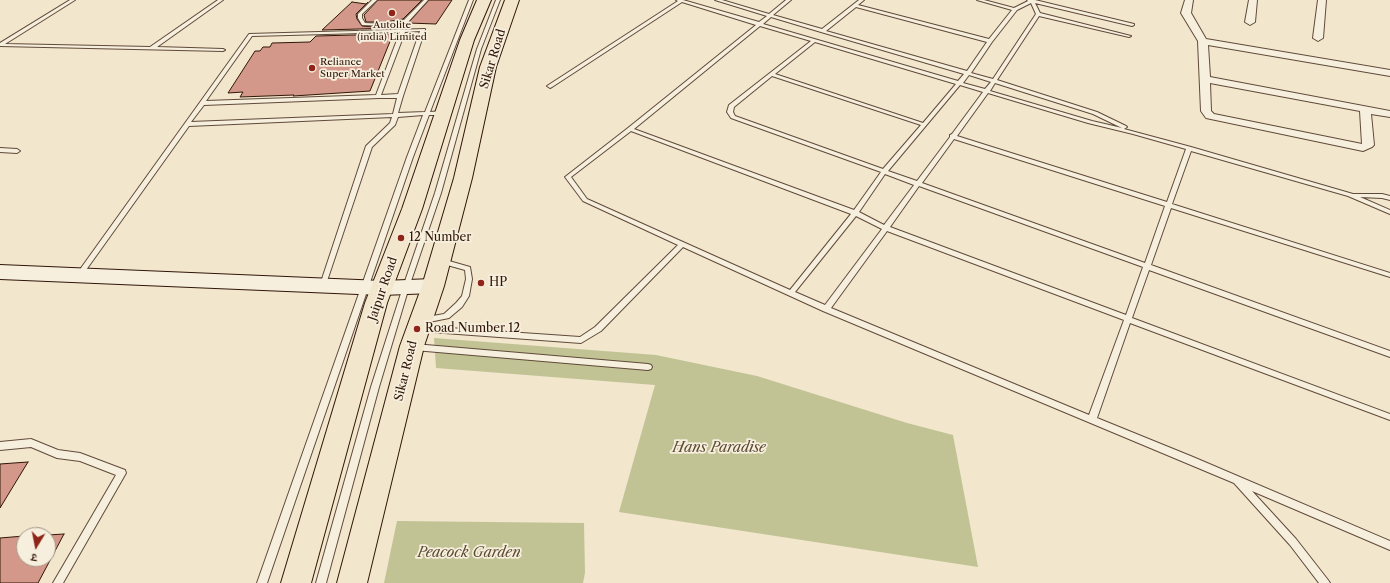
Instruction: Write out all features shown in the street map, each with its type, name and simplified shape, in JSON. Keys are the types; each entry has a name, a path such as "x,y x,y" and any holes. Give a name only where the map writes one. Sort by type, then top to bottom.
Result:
{"main road":[{"name":"Jaipur Road","path":"296,583 373,288 412,209 436,113 484,0"},
{"name":"Sikar Road","path":"352,583 417,332 433,286 463,178 488,67 512,0"}],"street":[{"path":"1189,0 1186,13 1203,41 1206,111 1210,116 1363,148 1368,145 1365,110"},
{"path":"1250,22 1253,0"},
{"path":"1318,38 1322,0"},
{"path":"1203,41 1390,73"},
{"path":"1205,79 1390,114"},
{"path":"0,272 373,288 433,286"}],"lane":[{"path":"0,45 73,0"},
{"path":"152,48 221,0"},
{"path":"375,0 360,14 360,18 364,24 386,25 406,21 426,0"},
{"path":"188,124 436,113 471,0"},
{"path":"321,583 375,387 406,287 438,193 479,48 498,0"},
{"path":"550,86 679,0 987,90 1090,122 1189,148 1350,195 1390,212"},
{"path":"717,0 968,73 1095,112 1135,133"},
{"path":"789,0 630,129 568,177 586,200 826,309 1092,419 1390,546"},
{"path":"823,31 862,0"},
{"path":"979,0 1016,9"},
{"path":"1031,0 1038,14 1129,36"},
{"path":"791,293 855,213 884,172 960,83 990,41 1016,9 1031,0 1132,25"},
{"path":"856,6 990,41"},
{"path":"826,309 994,81 1038,14"},
{"path":"79,275 251,35 423,30 400,96 393,124 369,146 323,285"},
{"path":"378,97 403,31"},
{"path":"815,40 731,106 730,112 733,117 1390,354"},
{"path":"0,45 223,50"},
{"path":"772,75 925,125"},
{"path":"202,103 400,96"},
{"path":"630,129 855,213 886,228 1390,417"},
{"path":"952,136 1390,275"},
{"path":"1092,419 1189,148"},
{"path":"0,150 17,151"},
{"path":"1350,195 1382,196 1390,198"},
{"path":"417,332 581,340 598,329 682,244"},
{"path":"417,332 446,316 459,305 465,296 469,279 468,269 440,261"},
{"path":"262,583 373,288"},
{"path":"417,332 648,367"},
{"path":"0,446 32,443 57,454 80,457 122,473 58,583"},
{"path":"1236,480 1294,542 1325,583"}],"green space":[{"name":"Hans Paradise","path":"434,338 656,355 757,376 907,423 953,435 978,567 619,512 655,385 436,368"},
{"name":"Peacock Garden","path":"397,521 584,523 585,573 583,583 384,583"}],"building":[{"path":"378,0 422,0 403,19 386,22 366,22 364,15"},
{"path":"429,0 452,0 436,24 408,23"},
{"path":"352,2 366,4 356,14 357,19 362,26 386,28 397,26 395,28 322,30"},
{"name":"Reliance Super Market","path":"393,34 370,91 293,96 294,95 240,97 243,92 228,93 255,51 260,51 263,47 270,47 272,43 310,42 316,36"},
{"path":"28,462 0,508 0,464"},
{"path":"56,534 64,534 56,549"},
{"path":"16,537 16,567 46,567 38,583 0,583 0,538"}],"place":[{"name":"Autolite (india) Limited","path":"392,13"},
{"name":"Reliance Super Market","path":"312,68"},
{"name":"12 Number","path":"401,238"},
{"name":"HP","path":"481,283"},
{"name":"Road Number 12","path":"417,329"}]}
